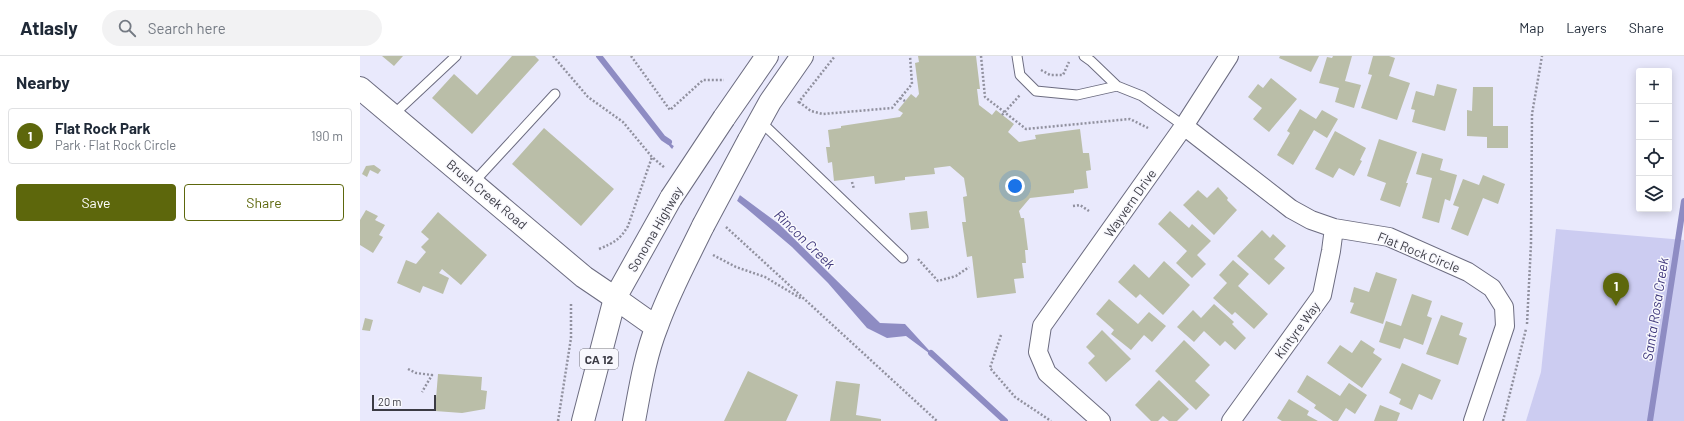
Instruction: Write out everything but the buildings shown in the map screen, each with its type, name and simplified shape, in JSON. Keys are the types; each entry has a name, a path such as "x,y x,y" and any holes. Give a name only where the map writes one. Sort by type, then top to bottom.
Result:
{"main road":[{"name":"Sonoma Highway","path":"583,421 615,298 672,198 746,85 767,56"},
{"path":"634,421 644,370 656,327 672,290 703,226 759,120 802,56"},
{"name":"Brush Creek Road","path":"360,88 584,277 656,327"}],"street":[{"name":"Wayvern Drive","path":"1101,421 1047,374 1038,352 1042,326 1184,126 1229,56"},
{"name":"Flat Rock Circle","path":"1184,126 1291,209 1311,220 1334,228 1389,237 1468,272 1492,288 1504,308 1505,326 1473,421"},
{"name":"Kintyre Way","path":"1231,421 1322,295 1334,228"}],"lane":[{"path":"393,115 456,56"},
{"path":"1018,56 1020,75 1036,91 1077,95 1117,86"},
{"path":"1084,56 1117,86 1142,96 1184,126"},
{"path":"473,183 555,94"},
{"path":"759,120 903,258"}],"path":[{"path":"553,56 588,98 623,122 665,171"},
{"path":"631,56 670,110 703,80 726,80 746,85"},
{"path":"796,106 835,56"},
{"path":"799,102 811,111 822,114 892,108 912,84 910,56"},
{"path":"981,56 985,97 1026,129 1130,119 1148,128"},
{"path":"1503,421 1526,334 1531,244 1532,114 1542,56"},
{"path":"1042,70 1050,75 1063,75 1069,62"},
{"path":"1002,115 1024,90"},
{"path":"900,98 905,101"},
{"path":"652,157 669,173"},
{"path":"599,249 614,242 622,236 628,226 652,157"},
{"path":"1073,206 1080,205 1089,211"},
{"path":"725,226 937,421"},
{"path":"714,251 712,256 736,267 765,277 807,302"},
{"path":"558,421 571,338 571,303"},
{"path":"1001,335 990,368 1015,397 1051,421"},
{"path":"408,369 416,373 432,375 422,392"}],"shaded area":[{"path":"663,138 779,224 880,323 905,324 937,359 906,336 887,338 867,328 828,283 792,247 671,148"},
{"path":"1556,229 1684,240 1684,421 1526,421 1541,372"}],"pier":[{"path":"675,144 741,193 736,203 671,151"}],"waterway":[{"name":"Rincon Creek","path":"599,56 663,138 669,142"},
{"name":"Santa Rosa Creek","path":"1650,421 1684,201"},
{"name":"Rincon Creek","path":"931,353 1005,421"}],"place":[{"name":"Flat Rock Park","path":"1616,306"}]}
